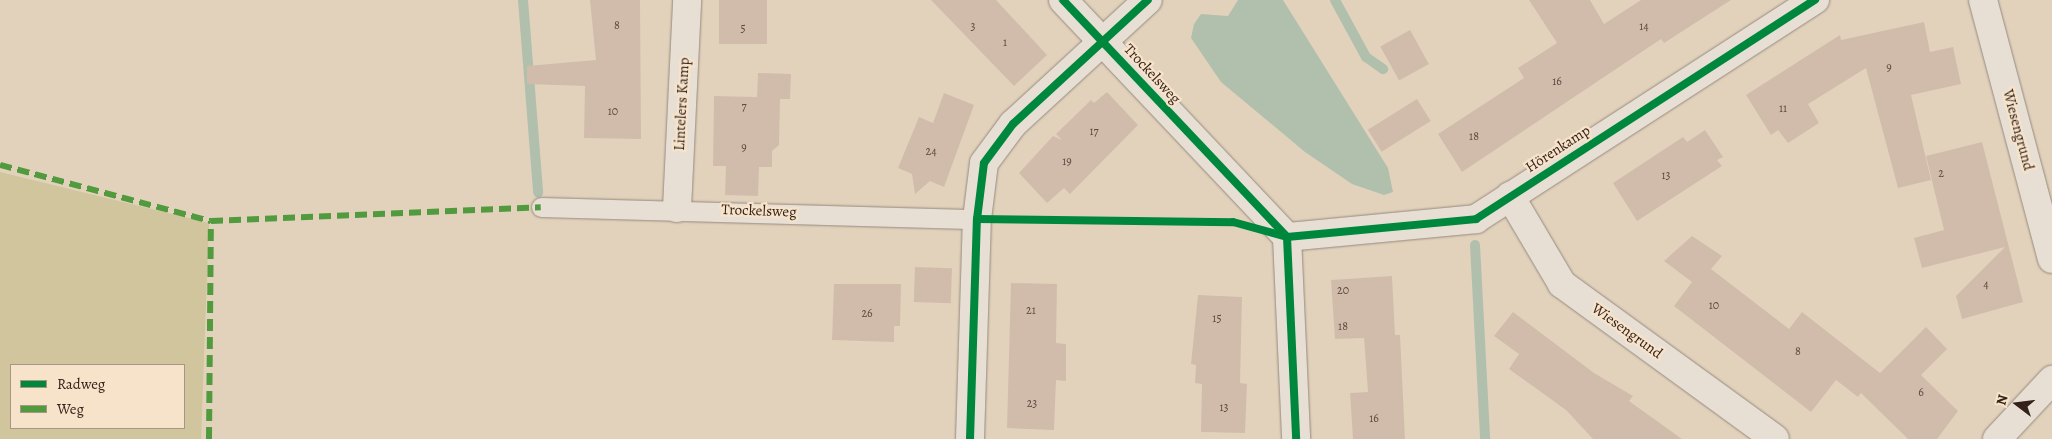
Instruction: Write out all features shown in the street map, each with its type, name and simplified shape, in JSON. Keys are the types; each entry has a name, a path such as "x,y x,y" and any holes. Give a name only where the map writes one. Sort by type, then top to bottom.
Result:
{"street":[{"name":"Lintelers Kamp","path":"677,208 687,0"},
{"path":"1063,0 1102,42 1148,0"},
{"name":"Hörenkamp","path":"1287,237 1476,219 1815,0"},
{"name":"Wiesengrund","path":"1983,0 2052,259"},
{"name":"Trockelsweg","path":"970,439 976,219 984,164 1013,124 1102,42 1287,237"},
{"name":"Wiesengrund","path":"1510,196 1562,284 1774,439"},
{"path":"1287,237 1296,439"},
{"path":"1997,439 2052,380"}],"lane":[{"name":"Trockelsweg","path":"541,207 677,208 976,219"}],"shaded area":[{"path":"1238,0 1283,0 1388,168 1393,192 1384,195 1352,184 1305,152 1221,82 1191,38 1194,24 1201,14 1228,16"},
{"path":"0,172 209,223 201,439 0,439"}],"building":[{"path":"590,0 640,0 641,139 584,138 585,86 527,84 527,66 596,60"},
{"path":"719,0 767,0 767,44 719,44"},
{"path":"931,0 996,0 1047,55 1014,86"},
{"path":"1529,0 1590,0 1604,24 1641,0 1731,0 1664,43 1661,39 1462,172 1438,134 1524,78 1518,68 1557,43"},
{"path":"1924,22 1930,52 1953,47 1961,84 1911,95 1931,180 1898,188 1866,68 1808,104 1819,123 1788,143 1778,130 1771,135 1746,95 1840,35 1841,40"},
{"path":"1410,30 1429,64 1399,81 1380,46"},
{"path":"758,73 791,74 790,99 780,99 779,145 772,151 772,167 759,167 758,196 725,195 726,166 713,166 714,96 757,97"},
{"path":"1107,92 1138,125 1070,194 1064,188 1047,203 1019,173 1053,136 1062,140 1056,134 1091,100 1094,103"},
{"path":"944,93 974,105 944,187 930,181 915,194 912,174 898,168 919,117 933,123"},
{"path":"1417,99 1431,121 1382,152 1368,130"},
{"path":"1705,130 1723,157 1717,160 1722,166 1637,221 1613,183 1683,137 1687,142"},
{"path":"1982,142 2023,302 1962,319 1956,296 2005,247 1922,268 1914,238 1944,230 1926,156"},
{"path":"1692,236 1722,256 1711,269 1789,329 1802,312 1880,373 1926,327 1947,349 1921,375 1958,411 1937,439 1908,439 1861,393 1858,397 1836,380 1811,412 1674,306 1692,282 1664,261"},
{"path":"915,267 952,268 951,303 914,302"},
{"path":"1392,276 1395,335 1400,335 1405,439 1353,439 1350,393 1368,392 1364,338 1335,339 1331,280"},
{"path":"1011,283 1057,284 1056,343 1066,344 1066,381 1056,380 1054,430 1007,428"},
{"path":"834,284 901,284 900,326 894,326 894,342 832,340"},
{"path":"1198,295 1242,297 1240,383 1247,384 1245,433 1201,432 1202,384 1195,383 1196,365 1191,364"},
{"path":"1513,312 1594,373 1633,396 1629,401 1682,439 1593,439 1566,410 1509,369 1519,354 1494,336"}],"waterway":[{"path":"523,0 538,192"},
{"path":"1335,0 1366,57 1383,69"},
{"path":"1475,245 1485,439"}],"marked path":[{"path":"0,165 211,221 541,207"},
{"path":"209,439 211,221"}],"cycle path":[{"path":"1063,0 1287,237 1296,439"},
{"path":"970,439 977,219 984,163 1013,124 1148,0"},
{"path":"977,219 1233,222 1287,237 1476,219 1815,0"}]}
